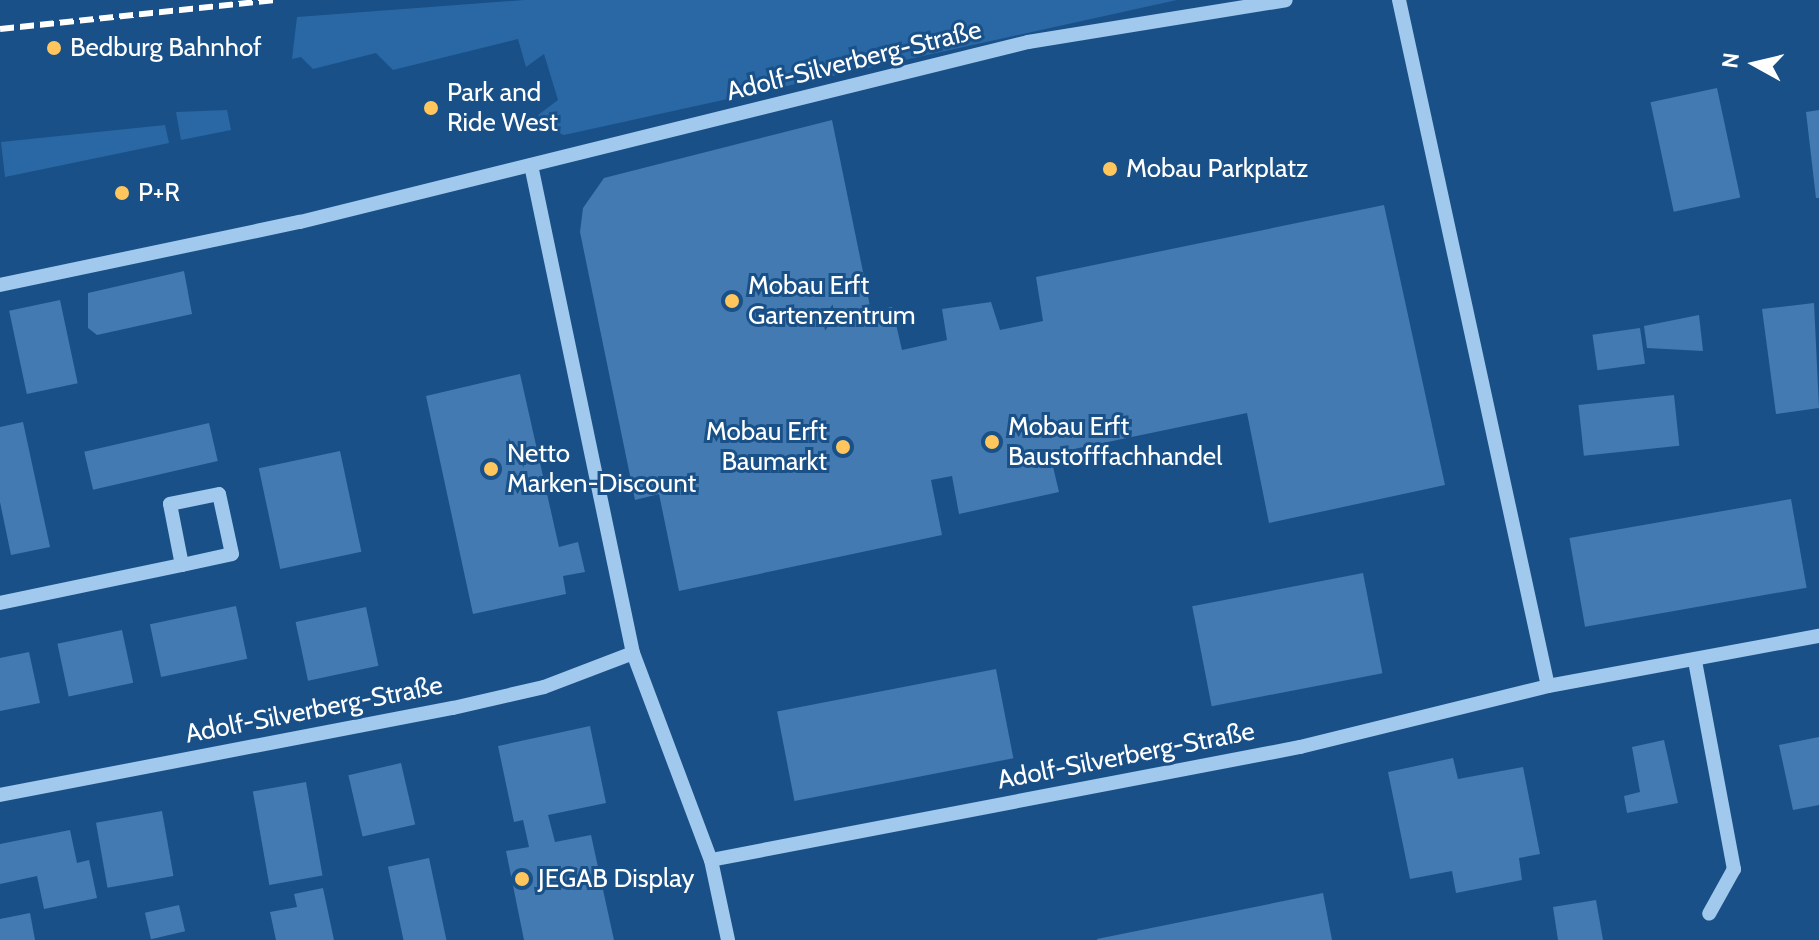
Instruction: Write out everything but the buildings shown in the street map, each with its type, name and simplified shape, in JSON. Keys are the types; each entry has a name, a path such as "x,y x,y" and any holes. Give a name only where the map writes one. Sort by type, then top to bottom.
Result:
{"street":[{"name":"Adolf-Silverberg-Straße","path":"0,285 531,165 1028,42 1286,0"},
{"path":"1399,0 1548,686"},
{"path":"531,165 633,653 711,860 728,940"},
{"path":"0,603 182,565 232,554 219,494 170,504 182,565"},
{"name":"Adolf-Silverberg-Straße","path":"711,860 1300,747 1548,686 1819,636"},
{"name":"Adolf-Silverberg-Straße","path":"0,795 453,708 544,687 633,653"},
{"path":"1695,661 1734,869 1709,914"}],"shaded area":[{"path":"525,0 1177,0 564,135 545,128 538,115 558,100 544,54 526,67 518,39 393,70 376,53 313,69 301,57 292,59 297,17"},
{"path":"227,110 231,130 181,140 176,112"},
{"path":"165,125 169,143 5,177 1,142"}],"railway":[{"path":"0,29 277,0"}],"place":[{"name":"Bedburg Bahnhof","path":"54,48"},
{"name":"Park and Ride West","path":"431,108"},
{"name":"Mobau Parkplatz","path":"1110,169"},
{"name":"P+R","path":"122,193"},
{"name":"Mobau Erft Gartenzentrum","path":"732,301"},
{"name":"Mobau Erft Baustofffachhandel","path":"992,442"},
{"name":"Mobau Erft Baumarkt","path":"843,447"},
{"name":"Netto Marken-Discount","path":"491,469"},
{"name":"JEGAB Display","path":"522,879"}]}
